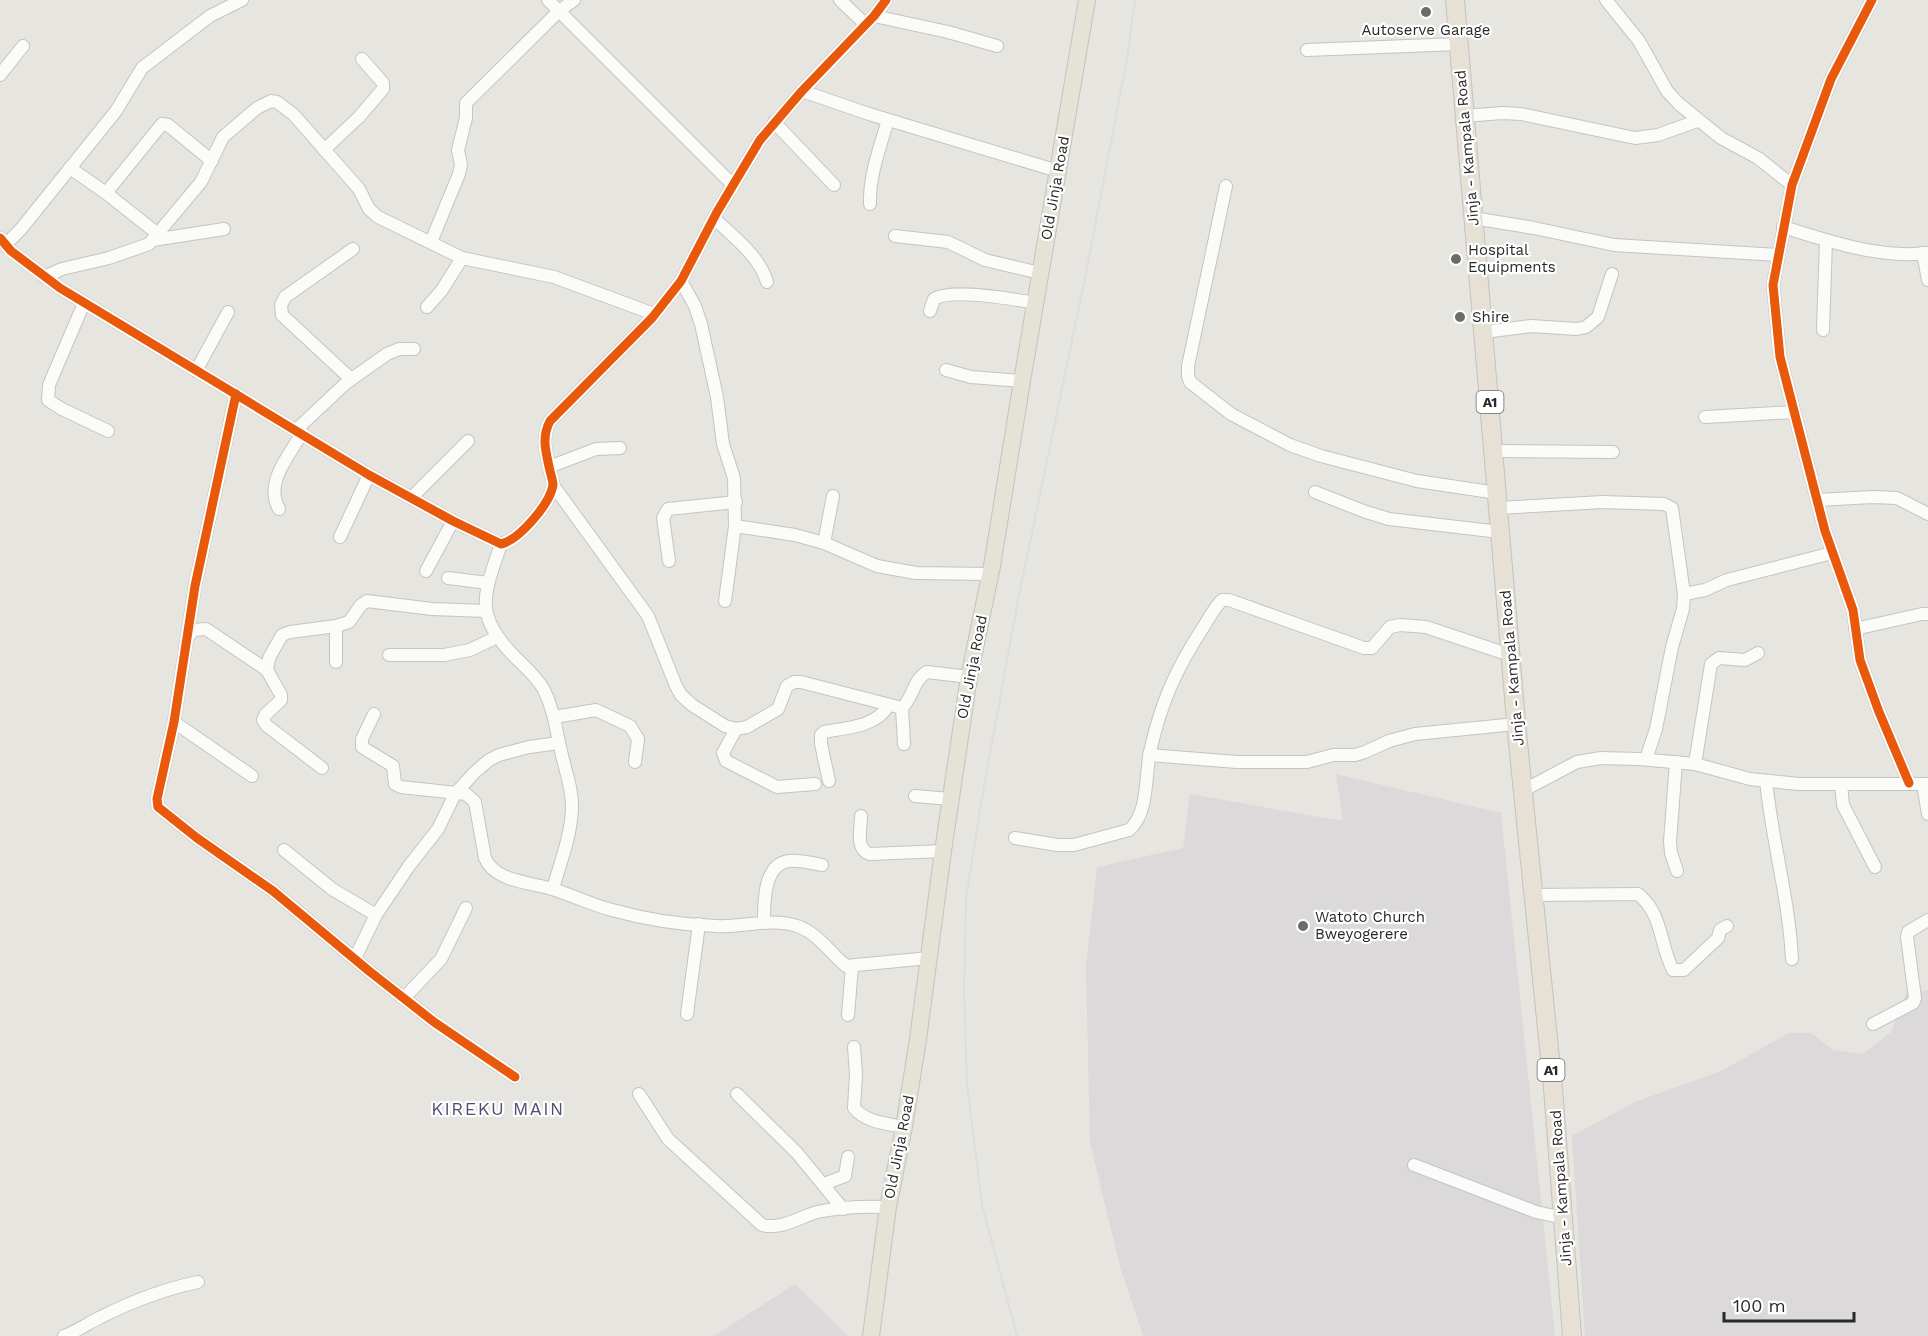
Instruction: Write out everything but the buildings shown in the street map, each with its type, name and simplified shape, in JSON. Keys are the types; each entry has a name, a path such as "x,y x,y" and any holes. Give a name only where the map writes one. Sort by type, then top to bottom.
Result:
{"highway":[{"name":"Jinja - Kampala Road","path":"1455,0 1516,724 1553,1088 1572,1336"}],"main road":[{"name":"Old Jinja Road","path":"871,1336 888,1207 904,1127 969,677 990,574 1087,0"}],"street":[{"path":"242,0 210,16 142,68 116,111 70,168 3,241 11,251 44,277 84,303 369,475 453,521 501,544 508,543 531,521 543,507 553,485"},
{"path":"548,0 733,185"},
{"path":"431,242 459,174 461,165 458,150 466,118 466,103 574,0"},
{"path":"840,0 870,20 948,32 997,46"},
{"path":"885,0 870,20 802,91 760,140 714,218 681,281 654,314 550,421 543,442 553,485 648,616 681,695 725,726 736,729 747,727 778,710 787,686 794,682 902,708"},
{"path":"1606,0 1639,41 1667,92 1697,121 1721,138 1758,158 1792,185"},
{"path":"1872,0 1831,79 1792,185 1773,285 1780,357 1832,553 1848,592 1860,660 1910,783"},
{"path":"1307,50 1458,44"},
{"path":"0,75 23,46"},
{"path":"324,150 359,117 383,89 382,83 362,59"},
{"path":"802,91 888,120 1058,171"},
{"path":"44,277 62,269 146,246 201,182 219,142 227,132 257,108 271,101 277,102 294,115 359,189 374,214 462,258 554,277 654,314"},
{"path":"1464,116 1521,114 1635,138 1658,135 1697,121"},
{"path":"870,204 869,189 888,120"},
{"path":"774,122 834,185"},
{"path":"106,193 162,124 168,125 212,161"},
{"path":"70,168 106,193 156,237 224,229"},
{"path":"1226,186 1188,366 1188,376 1190,382 1231,414 1290,445 1321,456 1498,500 1669,506 1674,515 1684,594 1680,625 1672,647 1656,729 1646,759"},
{"path":"714,218 757,261 767,282"},
{"path":"1473,218 1614,245 1778,255"},
{"path":"1783,227 1874,251 1893,254 1925,253 1928,280"},
{"path":"895,236 948,242 986,260 1040,273"},
{"path":"1823,330 1826,240"},
{"path":"351,379 306,339 282,315 281,311 285,297 352,249"},
{"path":"427,307 442,290 462,258"},
{"path":"1484,332 1531,326 1577,329 1586,327 1598,317 1612,274"},
{"path":"681,281 702,324 717,397 723,444 733,470 736,502 735,526 725,601"},
{"path":"930,311 934,299 951,294 1035,303"},
{"path":"84,303 49,385 48,400 108,431"},
{"path":"196,371 228,312"},
{"path":"279,509 274,501 273,492 276,479 299,432 351,379 392,351 414,349"},
{"path":"946,370 971,377 1022,381"},
{"path":"236,394 195,585 174,722 157,799 158,807 273,891 404,998 515,1077"},
{"path":"1705,417 1794,412"},
{"path":"412,497 468,441"},
{"path":"549,467 596,449 620,448"},
{"path":"1494,451 1613,452"},
{"path":"340,537 369,475"},
{"path":"1316,492 1389,519 1500,532"},
{"path":"824,543 833,496"},
{"path":"1817,500 1897,498 1928,514"},
{"path":"669,561 663,518 668,509 736,502"},
{"path":"426,571 453,521"},
{"path":"735,526 795,535 824,543 877,566 922,573 990,574"},
{"path":"501,544 488,583 486,611 488,623 496,637 543,688 555,717 572,797 573,808 553,889"},
{"path":"1684,594 1705,590 1727,580 1832,553"},
{"path":"448,578 488,583"},
{"path":"1016,838 1057,845 1074,844 1129,830 1137,820 1145,794 1149,755 1166,693 1188,650 1222,600 1257,609 1364,648 1372,648 1390,627 1413,626 1426,627 1510,655"},
{"path":"267,670 268,658 282,635 349,622 361,605 367,601 432,609 486,611"},
{"path":"1856,629 1928,614"},
{"path":"336,626 336,662"},
{"path":"188,638 194,630 207,629 267,670 281,700 265,715 263,720 266,725 322,768"},
{"path":"389,655 444,655 470,650 496,637"},
{"path":"1695,764 1711,664 1719,658 1745,660 1758,653"},
{"path":"904,744 902,708 920,678 927,672 969,677"},
{"path":"829,781 821,735 824,732 872,720 885,712 888,706"},
{"path":"555,717 596,710 630,726 638,739 636,762"},
{"path":"374,714 362,739 362,747 393,766 395,784 401,788 466,794 475,802 485,858 493,870 506,877 553,889 611,910 699,924 735,926 764,922 784,923 804,929 822,942 846,966 929,958"},
{"path":"174,722 252,776"},
{"path":"1149,755 1237,762 1307,762 1334,755 1365,753 1389,741 1415,734 1516,724"},
{"path":"736,729 723,753 726,761 777,787 815,784"},
{"path":"355,958 376,915 409,866 438,829 455,794 489,760 529,747 559,743"},
{"path":"1524,790 1548,776 1588,759 1646,759 1695,764 1750,779 1799,784 1926,784 1928,814"},
{"path":"1676,762 1670,842 1677,871"},
{"path":"1766,781 1771,824 1788,914 1792,959"},
{"path":"1841,784 1843,804 1875,867"},
{"path":"915,796 950,799"},
{"path":"861,816 861,848 864,853 943,851"},
{"path":"284,850 333,889 376,915"},
{"path":"764,922 764,899 770,877 777,865 788,861 822,865"},
{"path":"1533,895 1638,894 1654,911 1667,958 1673,970 1684,970 1718,938 1720,930 1726,926"},
{"path":"404,998 441,959 466,908"},
{"path":"1873,1024 1913,1003 1915,998 1907,937 1908,932 1928,920"},
{"path":"687,1014 699,924"},
{"path":"848,1016 852,966"},
{"path":"854,1047 856,1074 854,1108 859,1115 882,1123 904,1127"},
{"path":"639,1094 668,1139 762,1225 770,1227 819,1212 888,1207"},
{"path":"737,1094 797,1153 843,1209"},
{"path":"824,1184 845,1176 848,1157"},
{"path":"1414,1165 1536,1212 1564,1218"},
{"path":"64,1336 141,1299 173,1287 198,1282"}],"shaded area":[{"path":"1336,774 1501,813 1555,1336 1143,1336 1121,1270 1090,1143 1086,966 1097,867 1183,848 1190,794 1343,820"},
{"path":"1928,990 1928,1336 1585,1336 1572,1136 1635,1102 1721,1071 1789,1033 1811,1033 1833,1050 1863,1054 1891,1032 1906,993"},
{"path":"795,1284 848,1336 714,1336"}],"railway":[{"path":"1017,1336 982,1205 967,1085 964,991 966,900 1018,600 1086,273 1126,64 1135,0"}],"cycle path":[{"path":"0,238 11,251 60,288 369,475 453,521 501,544 525,529 551,493 553,483 545,439 550,421 652,318 681,281 717,212 760,140 886,0"},
{"path":"1872,0 1831,79 1792,185 1773,285 1780,357 1825,531 1853,610 1860,660 1909,783"},
{"path":"236,394 195,586 174,722 157,799 158,807 197,838 273,891 434,1022 515,1077"}],"place":[{"name":"Autoserve Garage","path":"1426,12"},
{"name":"Hospital Equipments","path":"1456,259"},
{"name":"Shire","path":"1460,317"},
{"name":"Watoto Church Bweyogerere","path":"1303,926"}],"district":[{"name":"KIREKU MAIN","path":"498,1108"}]}
